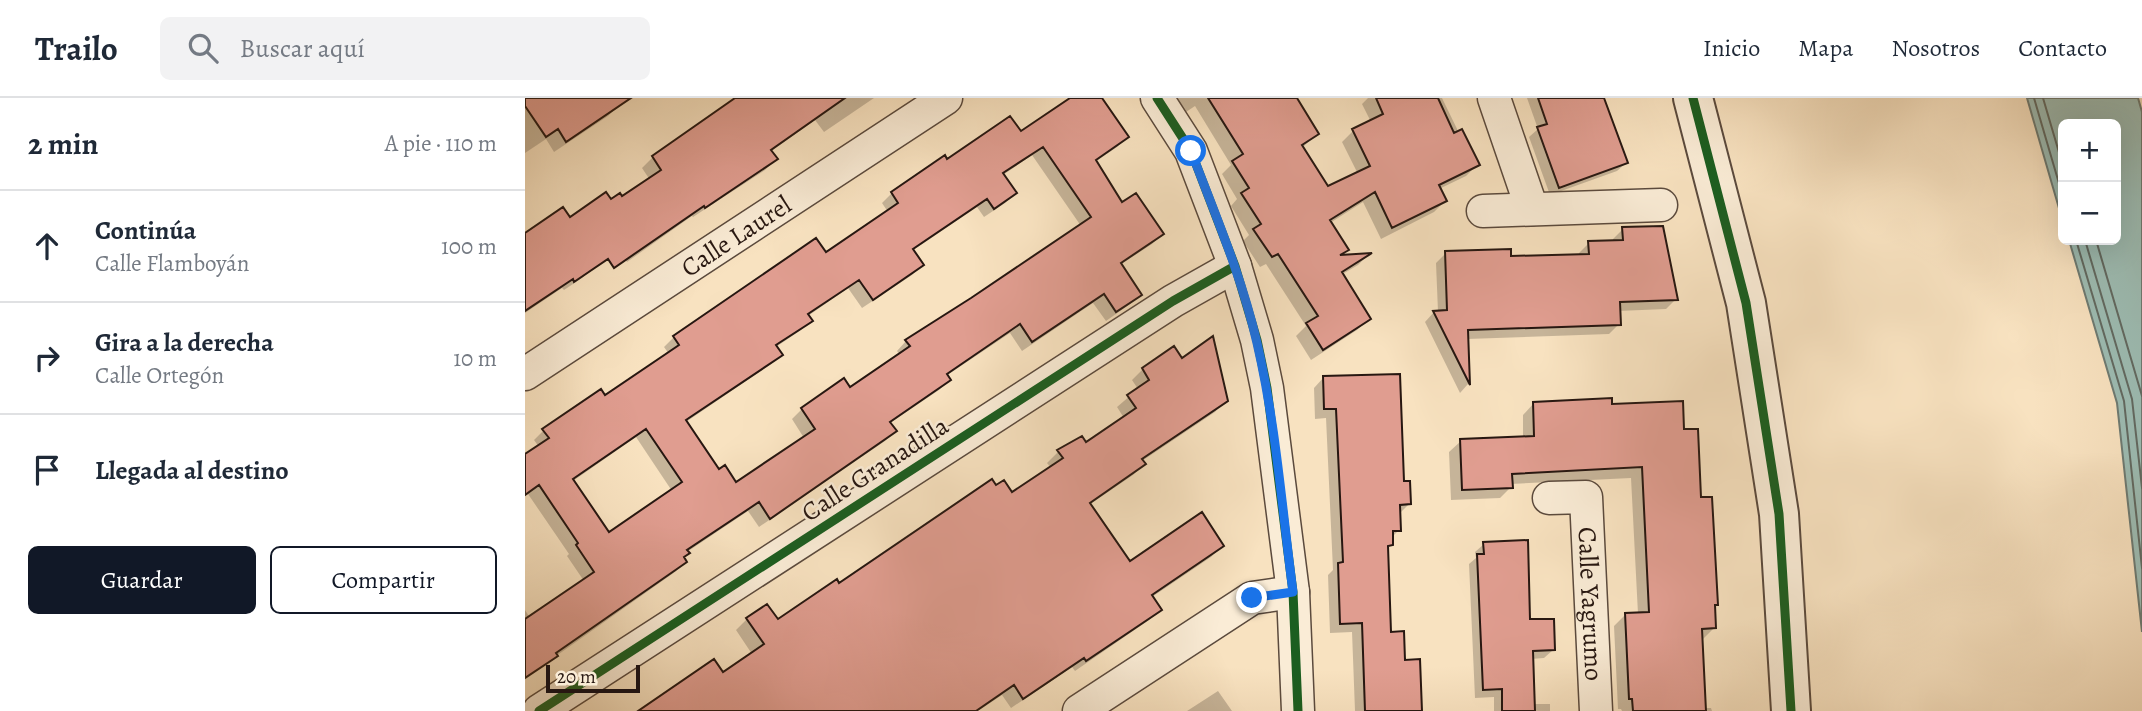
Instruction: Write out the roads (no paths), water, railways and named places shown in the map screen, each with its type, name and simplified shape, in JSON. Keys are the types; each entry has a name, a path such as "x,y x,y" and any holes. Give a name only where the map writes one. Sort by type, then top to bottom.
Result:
{"street":[{"name":"Calle Laurel","path":"525,374 946,98"},
{"path":"1157,98 1191,151 1235,266 1257,340 1267,388 1293,592 1298,711"},
{"path":"1494,98 1532,209"},
{"path":"1693,98 1748,316 1779,514 1791,711"},
{"path":"1483,211 1661,205"},
{"name":"Calle Granadilla","path":"539,711 1173,301 1235,266"},
{"name":"Calle Yagrumo","path":"1549,498 1586,497 1596,711"},
{"path":"1079,711 1252,598 1293,592"}],"water":[{"path":"2027,98 2138,98 2142,112 2142,632 2117,403 2070,245 2121,245 2121,119 2058,119 2058,205"}]}
